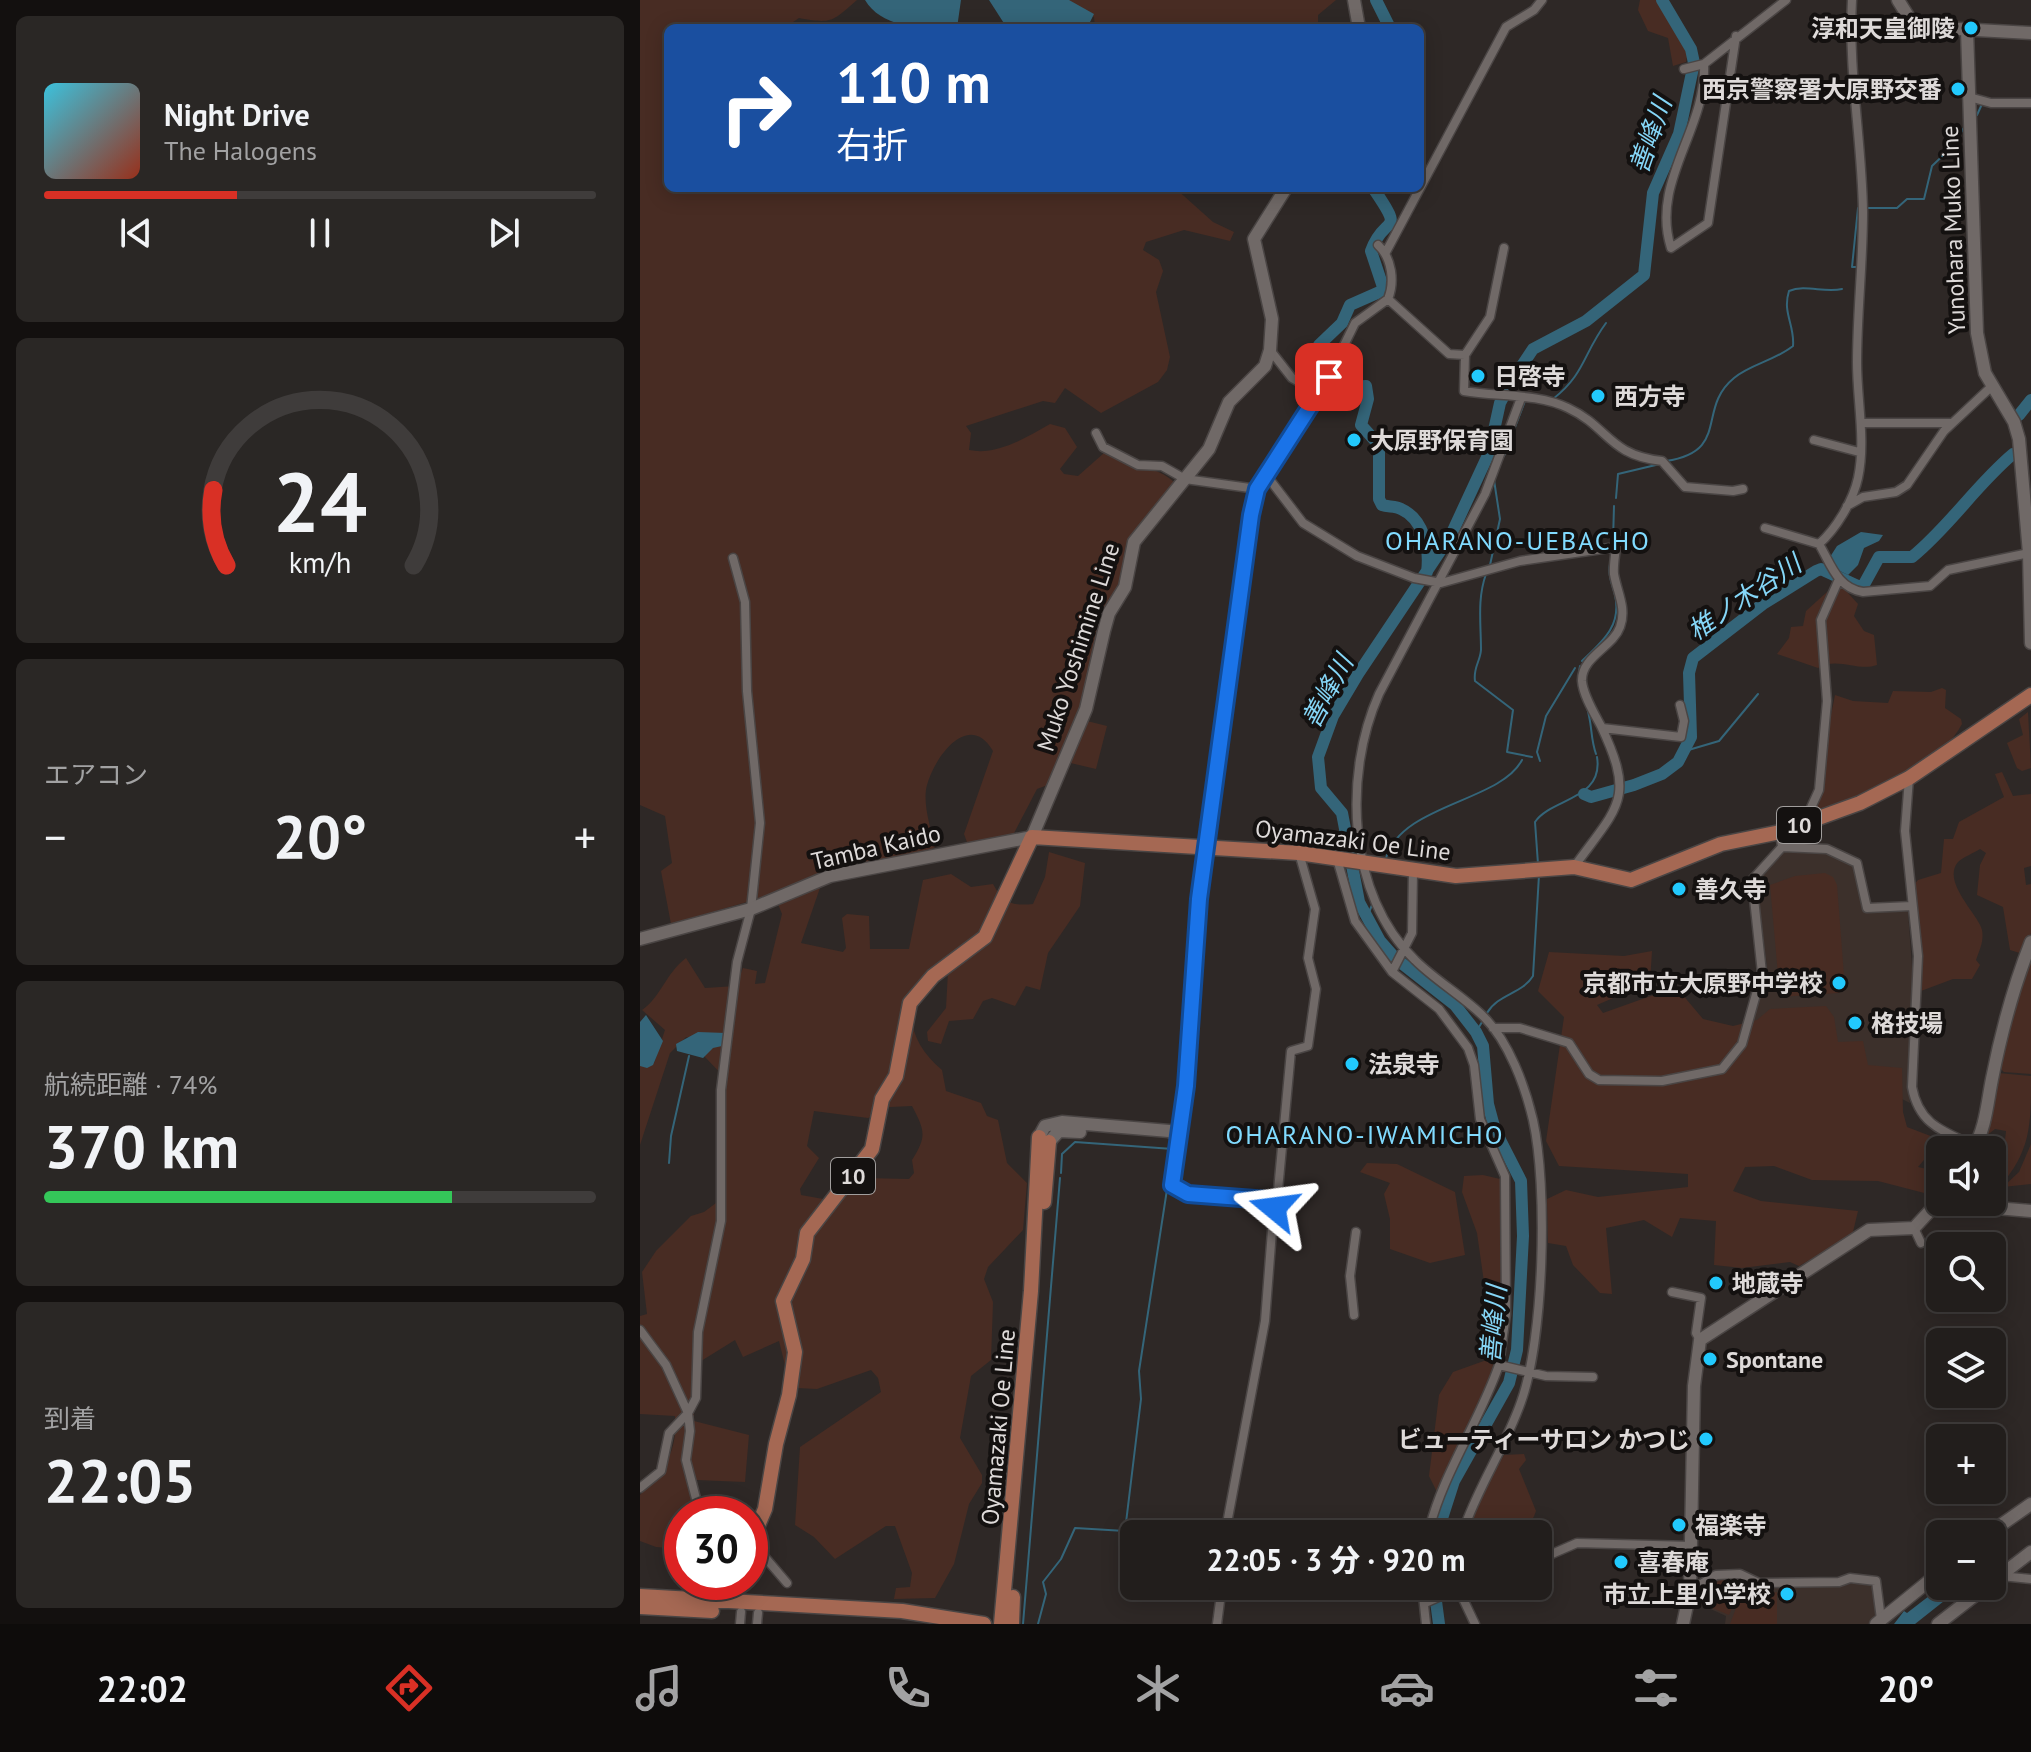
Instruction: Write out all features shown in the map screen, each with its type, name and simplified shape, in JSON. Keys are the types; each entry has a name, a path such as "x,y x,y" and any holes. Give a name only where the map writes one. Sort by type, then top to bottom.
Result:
{"main road":[{"path":"1354,0 1358,24"},
{"path":"1898,0 1917,25 2031,33"},
{"name":"Yunohara Muko Line","path":"1967,30 1975,306 1981,359 1991,387 2016,429 2028,518 2031,643"},
{"path":"1270,350 1272,319 1254,239 1283,192"},
{"name":"Muko Yoshimine Line","path":"1032,837 1086,709 1109,613 1125,587 1134,542 1209,449 1229,402 1257,377 1270,350"},
{"name":"Oyamazaki Oe Line","path":"1032,837 1206,845 1299,853 1456,876 1574,867 1631,880 1721,844 1781,840 1804,823 1860,803 1909,778 2031,695"},
{"name":"Tamba Kaido","path":"640,939 751,909 830,876 1032,837"},
{"name":"10","path":"768,1496 794,1364 783,1301 803,1259 807,1233 872,1149 882,1099 896,1076 910,1003 933,976 985,937 1032,837"},
{"path":"1980,1136 1985,1125 2015,988 2031,942"},
{"path":"1044,1140 1067,1131 1169,1140 1179,1136"},
{"name":"Oyamazaki Oe Line","path":"1001,1624 1044,1140"},
{"name":"Oyamazaki Oe Line","path":"1012,1624 1044,1140"},
{"path":"2006,1208 2031,1211"},
{"path":"1683,1624 1690,1591 1694,1386 1700,1340 1869,1230 1914,1228 1926,1215"},
{"path":"2006,1521 2031,1504"},
{"path":"2006,1571 2031,1552"},
{"path":"1879,1622 1926,1583"},
{"path":"640,1596 740,1618 880,1617 944,1624"},
{"path":"1938,1624 1968,1600"},
{"path":"640,1607 704,1612 992,1614 1004,1603"},
{"path":"902,1611 984,1624"}],"street":[{"path":"1424,181 1506,27 1534,10 1542,0"},
{"path":"1684,69 1702,65 1786,0"},
{"path":"1819,544 1831,533 1858,478 1861,423 1857,396 1857,319 1863,209 1851,44 1852,0"},
{"path":"1702,65 1704,78 1689,142 1675,166 1667,194 1671,248 1708,223 1736,36"},
{"path":"1969,97 1991,103 2031,103"},
{"path":"1386,252 1418,192"},
{"path":"1273,1204 1188,1194 1172,1185 1206,845 1257,489 1322,390 1355,323 1388,299 1393,277 1386,252 1378,245"},
{"path":"1504,248 1490,317 1465,355 1464,391 1566,407 1586,418 1617,448 1635,457 1663,463 1685,487 1743,489"},
{"path":"1388,299 1449,354 1465,355"},
{"path":"1270,350 1292,378 1322,390"},
{"path":"1846,507 1863,497 1896,492 1907,485 1951,423 1991,387"},
{"path":"1468,1520 1506,1439 1528,1373 1539,1305 1536,1139 1518,1075 1487,1021 1404,950 1375,905 1364,863 1357,808 1359,755 1365,725 1485,494 1518,398"},
{"path":"1861,423 1951,423"},
{"path":"1096,433 1103,447 1119,458 1138,465 1162,466 1185,479 1257,489"},
{"path":"1814,440 1859,452"},
{"path":"1267,476 1303,523 1357,556 1414,578 1439,583 1520,561 1616,545 1613,568 1621,599 1622,623 1618,633 1585,667 1582,684 1619,767 1620,792 1615,812 1574,867"},
{"path":"1765,528 1819,544 1837,576 1853,591 1898,592 1930,586 1948,570 2029,553"},
{"path":"640,1488 661,1471 669,1433 688,1413 698,1391 698,1332 721,1221 721,1090 737,962 751,909 759,799 747,691 745,602 733,558"},
{"path":"1804,823 1819,790 1827,701 1821,620 1837,576"},
{"path":"1602,728 1681,737 1684,721 1680,705"},
{"path":"1909,778 1905,831 1918,956 1911,1074 1915,1104 1925,1118 1954,1136"},
{"path":"1487,1021 1569,1043 1589,1074 1599,1080 1662,1081 1722,1069 1742,1044 1762,973 1752,880 1781,840 1827,849 1857,863 1867,908 1912,906"},
{"path":"1228,1520 1265,1321 1273,1204 1277,1201 1291,1051 1308,1046 1316,989 1308,958 1315,901 1299,853"},
{"path":"1338,859 1352,913 1367,942 1393,971 1439,1009 1468,1048 1474,1065 1474,1092 1480,1119 1507,1184 1506,1314 1500,1366 1478,1421 1442,1491 1433,1520"},
{"path":"1393,971 1412,933 1413,871"},
{"path":"1914,1228 1921,1243"},
{"path":"1354,1315 1350,1276 1356,1232"},
{"path":"1672,1292 1701,1298 1696,1333 1700,1340"},
{"path":"640,1330 666,1365 688,1413 690,1431 686,1460 695,1496"},
{"path":"1500,1366 1528,1373 1593,1377"},
{"path":"1552,1554 1577,1543 1692,1546"},
{"path":"768,1562 787,1583"},
{"path":"1690,1591 1716,1575 1740,1574 1759,1583 1839,1582 1850,1578 1876,1581 1879,1622"},
{"path":"2006,1579 2031,1579"},
{"path":"1217,1624 1220,1600"},
{"path":"1423,1600 1426,1624"},
{"path":"1425,1603 1432,1600"},
{"path":"1464,1600 1475,1624"}],"shaded area":[{"path":"640,0 857,0 842,13 825,21 799,18 790,24 664,24 664,192 1179,192 1213,222 1234,232 1230,241 1184,230 1146,242 1143,250 1159,260 1163,271 1156,292 1170,357 1167,370 1158,382 1101,413 1065,388 1055,403 1043,401 966,426 971,433 969,450 980,451 1001,448 1050,424 1065,428 1077,447 1060,469 1064,474 1078,476 1104,453 1154,470 1176,485 1133,538 1122,585 1114,596 1087,721 1107,726 1096,769 1062,761 1053,783 1037,789 1013,835 968,845 964,834 993,751 984,740 974,735 964,736 945,751 927,785 926,808 935,847 925,854 832,867 821,885 801,943 843,952 846,948 842,918 847,914 869,916 870,949 909,949 923,880 951,874 971,887 993,884 1009,902 1033,904 1045,877 1049,852 1085,863 1080,906 1048,953 1040,990 1026,986 1015,1006 992,998 983,1001 973,1019 949,1021 941,1044 928,1041 927,1032 946,1008 948,972 911,994 911,1017 916,1036 926,1054 942,1070 946,1091 981,1103 987,1116 998,1120 1007,1163 1027,1183 1023,1230 988,1267 984,1279 993,1302 991,1360 971,1376 960,1438 982,1475 982,1483 969,1504 954,1564 935,1598 894,1599 896,1588 910,1587 912,1573 895,1526 886,1526 835,1559 814,1537 795,1525 800,1447 881,1392 878,1378 871,1370 817,1389 797,1388 786,1369 779,1341 743,1357 735,1340 693,1366 694,1421 749,1435 745,1482 697,1480 687,1483 691,1496 664,1496 664,1548 640,1541 640,1495 668,1460 675,1429 675,1416 640,1414 640,1316 647,1314 642,1272 656,1251 691,1216 704,1212 724,1197 722,1130 726,1079 705,1057 702,1041 686,1037 670,1053 640,1145 640,1066 654,1063 665,1030 642,1010 686,958 705,988 736,986 743,968 757,971 755,984 765,983 782,914 774,894 671,924 661,871 672,863 665,816 640,805","holes":["912,1106 922,1133 912,1160 914,1173 909,1179 863,1178 840,1202 801,1195 800,1189 819,1158 807,1146 814,1111 868,1118 890,1107"]},
{"path":"1056,0 1336,0 1318,15 1321,24 1095,24 1094,17"},
{"path":"1640,0 1659,0 1688,51 1686,62 1673,66 1668,38 1648,31 1638,10"},
{"path":"1838,582 1858,604 1854,616 1864,631 1874,635 1877,665 1862,667 1833,663 1818,668 1777,654 1789,638 1791,627 1803,626 1806,611"},
{"path":"1942,688 1946,690 1945,708 1961,719 1962,724 1950,742 1917,770 1897,781 1815,815 1812,809 1835,695 1853,701 1888,703 1893,691 1931,692"},
{"path":"2028,712 2031,768 2022,771 2017,768 2007,743 2023,735 2019,719"},
{"path":"2002,772 2013,796 2031,794 2031,866 2024,868 2026,885 2031,884 2031,933 2023,954 2010,950 2003,907 1977,895 1980,865 1986,853 1980,849 1958,862 1954,879 1982,930 1976,960 1980,965 1972,979 1953,979 1921,991 1922,947 1913,886 1918,880 1941,873 1944,839 1953,839 1959,822 2004,797 1995,774"},
{"name":"京都市立大原野中学校","path":"1782,850 1827,852 1856,865 1866,912 1905,909 1908,912 1914,994 1907,1078 1910,1103 1750,1023 1767,966 1756,879"},
{"path":"1825,873 1833,877 1837,885 1845,989 1838,993 1780,997 1770,885 1795,876"},
{"path":"1652,951 1650,982 1597,1005 1603,1013 1676,987 1703,1019 1733,1026 1757,1020 1770,1009 1826,1006 1834,1017 1838,1042 1863,1041 1868,1065 1902,1068 1903,1112 1907,1127 1931,1136 1926,1136 1926,1158 1918,1167 1926,1169 1926,1193 1878,1181 1812,1180 1774,1166 1745,1167 1733,1191 1761,1201 1858,1211 1852,1236 1799,1266 1790,1262 1742,1268 1714,1265 1716,1221 1680,1218 1672,1237 1644,1220 1606,1228 1612,1294 1600,1293 1573,1265 1566,1246 1548,1243 1547,1199 1566,1190 1598,1197 1688,1187 1688,1174 1559,1166 1546,1141 1564,1017 1538,991 1549,952 1624,956"},
{"path":"2031,956 2031,1074 2004,1072 1999,1067 2017,993"},
{"path":"1998,1073 2031,1076 2027,1137 2018,1162 2006,1179 2006,1131 1995,1129 1986,1136"},
{"path":"2031,1144 2031,1184 2006,1187 2019,1172"},
{"path":"1367,1163 1397,1164 1455,1192 1465,1255 1430,1263 1390,1249 1390,1219 1384,1194 1390,1183 1360,1172"},
{"path":"1483,1175 1500,1179 1503,1287 1484,1282 1477,1233 1462,1192 1464,1176"},
{"path":"1495,1357 1487,1391 1438,1494 1429,1476 1439,1395 1453,1372"},
{"path":"1524,1454 1526,1460 1519,1469 1536,1511 1532,1520 1472,1520 1479,1497 1504,1455"},
{"name":"市立上里小学校","path":"1720,1577 1740,1578 1760,1587 1870,1583 1874,1586 1878,1613 1868,1624 1725,1624 1726,1616 1693,1601"},
{"path":"1721,1579 1744,1582 1729,1615 1695,1601"},
{"path":"1744,1587 1760,1594 1777,1592 1777,1624 1730,1624"}],"water":[{"path":"865,0 961,0 958,24 902,24 873,10"},
{"path":"989,0 1069,0 1094,14 1089,24 1004,24"},
{"path":"1861,532 1883,535 1879,541 1864,548 1858,565 1848,575 1838,570 1830,557 1837,546"},
{"path":"646,1015 663,1041 653,1065 647,1068 640,1066 640,1022"},
{"path":"698,1032 726,1033 722,1046 713,1048 703,1058 677,1051 676,1044"},
{"path":"1926,1598 1945,1600 1915,1624 1894,1624 1904,1611 1907,1613"}],"waterway":[{"path":"1376,0 1388,24"},
{"name":"善峰川","path":"1441,1520 1454,1481 1509,1383 1517,1350 1523,1236 1521,1181 1495,1130 1488,1104 1483,1046 1476,1032 1455,1005 1395,958 1380,941 1359,902 1342,813 1321,788 1318,757 1333,716 1358,674 1451,535 1489,453 1500,403 1533,349 1586,321 1644,275 1653,193 1679,134 1694,63 1691,49 1662,0"},
{"path":"1977,115 1982,104"},
{"path":"1864,208 1897,208 1907,199 1924,199 1932,166 1953,146 1965,126"},
{"path":"1376,192 1391,219 1371,251 1384,290 1350,305 1342,323 1319,345 1311,371 1314,382 1325,389 1366,386 1368,399 1361,425 1379,445 1379,499 1382,505 1399,508 1415,520 1424,536 1427,572"},
{"path":"1857,267 1852,267 1858,208"},
{"path":"1666,461 1686,456 1699,448 1706,439 1716,403 1734,378 1793,346 1787,306 1789,291 1802,288 1842,289"},
{"path":"1553,399 1572,381 1606,323"},
{"name":"椎ノ木谷川","path":"2019,415 2031,400"},
{"path":"1504,456 1525,401"},
{"name":"椎ノ木谷川","path":"1584,794 1591,797 1634,785 1662,774 1678,762 1691,737 1689,673 1693,658 1763,604 1816,571 1821,569 1862,588 1879,557 1912,557 2013,454"},
{"path":"1616,498 1618,474 1660,464"},
{"path":"1490,565 1500,519 1494,480"},
{"path":"1613,541 1614,506"},
{"path":"1582,661 1609,632 1616,616 1610,564"},
{"path":"1486,574 1480,602 1481,650 1475,681 1513,710 1507,752 1532,757"},
{"path":"1580,666 1580,686 1588,709 1596,754"},
{"path":"1540,761 1537,752 1546,716 1575,668"},
{"path":"1685,751 1719,741 1758,694"},
{"path":"1538,864 1535,822 1593,782 1597,757"},
{"path":"1386,858 1396,840 1411,826 1494,785 1510,774 1522,760"},
{"path":"1487,1013 1533,976 1539,875"},
{"path":"1367,917 1372,905"},
{"path":"1185,1022 1189,986"},
{"path":"1476,1032 1482,1022"},
{"path":"1182,1065 1185,1028"},
{"path":"669,1163 671,1136 689,1056"},
{"path":"1182,1069 1183,1083"},
{"path":"1061,1173 1062,1154 1075,1142 1173,1149"},
{"path":"1023,1624 1060,1178"},
{"path":"1038,1624 1046,1594 1043,1582 1061,1559 1075,1528 1125,1531 1141,1399 1139,1371 1168,1183"},
{"name":"善峰川","path":"1436,1600 1439,1624"}],"place":[{"name":"淳和天皇御陵","path":"1971,28"},
{"name":"西京警察署大原野交番","path":"1958,89"},
{"name":"日啓寺","path":"1478,376"},
{"name":"西方寺","path":"1598,396"},
{"name":"大原野保育園","path":"1354,440"},
{"name":"善久寺","path":"1679,889"},
{"name":"京都市立大原野中学校","path":"1839,983"},
{"name":"格技場","path":"1855,1023"},
{"name":"法泉寺","path":"1352,1064"},
{"name":"地蔵寺","path":"1716,1283"},
{"name":"Spontane","path":"1710,1359"},
{"name":"ビューティーサロン かつじ","path":"1706,1439"},
{"name":"福楽寺","path":"1679,1525"},
{"name":"喜春庵","path":"1621,1562"},
{"name":"市立上里小学校","path":"1787,1594"}],"district":[{"name":"OHARANO-UEBACHO","path":"1518,540"},
{"name":"OHARANO-IWAMICHO","path":"1365,1134"}],"route":[{"path":"1274,1208 1268,1200 1188,1194 1172,1185 1186,1086 1184,1068 1199,899 1251,515 1257,489 1329,377"}]}
